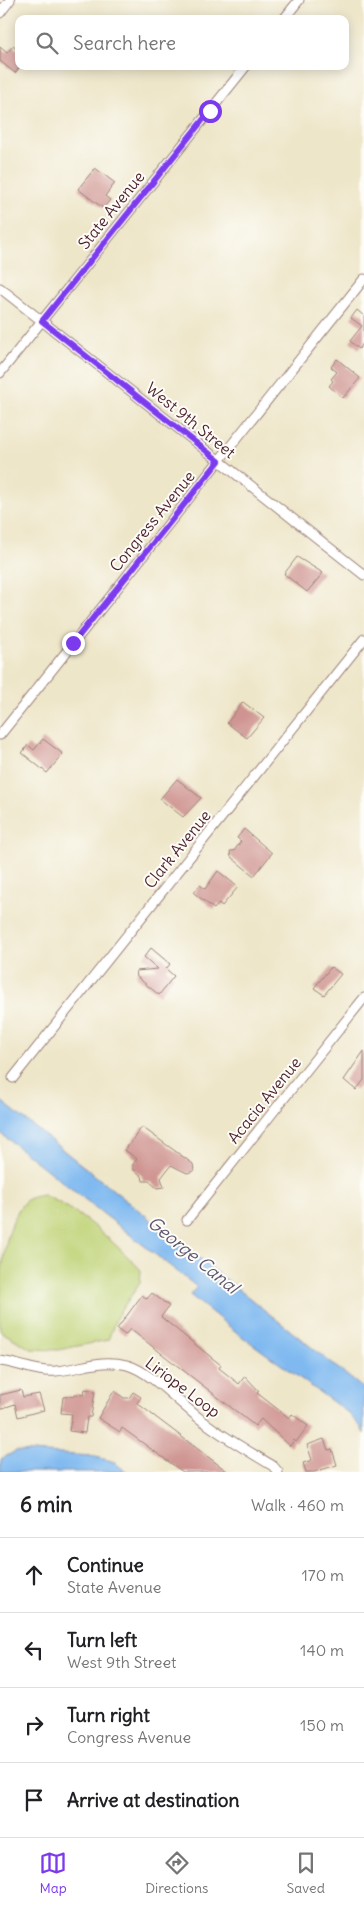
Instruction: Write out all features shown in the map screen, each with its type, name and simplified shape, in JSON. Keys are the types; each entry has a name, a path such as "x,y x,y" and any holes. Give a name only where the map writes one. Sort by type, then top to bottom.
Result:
{"street":[{"path":"0,12 10,0"},
{"path":"287,15 299,0"},
{"name":"State Avenue","path":"0,373 243,70"},
{"name":"Congress Avenue","path":"0,735 364,279"},
{"name":"West 9th Street","path":"0,288 364,575"},
{"name":"Clark Avenue","path":"13,1078 364,639"},
{"name":"Acacia Avenue","path":"187,1220 364,998"},
{"name":"Liriope Loop","path":"0,1361 17,1363 41,1371 56,1371 90,1363 112,1362 130,1366 148,1377 203,1422 273,1466 278,1472"}],"green space":[{"path":"43,1195 70,1209 95,1227 141,1270 140,1283 117,1316 108,1340 58,1350 31,1349 0,1331 1,1280 6,1244 11,1228 17,1213 25,1201"}],"water":[{"name":"George Canal","path":"0,1100 364,1389 364,1434 361,1427 347,1412 240,1335 190,1295 197,1287 0,1133"},
{"path":"16,1451 91,1456 112,1461 127,1472 0,1472 1,1459"}],"building":[{"path":"13,46 15,48 15,70 17,70 15,73 0,61 0,47 7,53"},
{"path":"95,168 115,183 105,196 110,200 103,208 78,189"},
{"path":"357,310 364,316 364,342 359,349 350,341 362,326 351,318"},
{"path":"337,359 360,378 343,398 329,386 333,381 331,379 337,372 331,367"},
{"path":"297,557 323,573 307,592 284,574"},
{"path":"243,702 264,718 247,738 227,723"},
{"path":"43,739 63,754 47,773 22,753 28,745 34,750"},
{"path":"177,779 201,798 183,817 160,799"},
{"path":"244,829 272,853 254,876 231,857 230,851 234,851 241,841 237,838"},
{"path":"218,871 238,887 222,906 219,903 214,909 194,893 200,885 205,889"},
{"path":"151,948 170,964 166,969 174,976 159,995 137,977 136,971 158,969 144,957"},
{"path":"331,967 341,974 324,995 314,988"},
{"path":"364,1051 364,1080 356,1090 344,1080"},
{"path":"142,1127 193,1164 194,1171 187,1173 171,1165 161,1178 164,1187 157,1188 149,1181 143,1181 142,1176 133,1169 133,1164 137,1159 125,1150"},
{"path":"152,1293 169,1306 161,1317 221,1365 219,1368 239,1384 245,1376 259,1391 257,1393 289,1418 292,1414 308,1426 296,1442 294,1440 290,1446 261,1419 255,1426 130,1329 125,1335 117,1329 142,1295 147,1299"},
{"path":"85,1389 95,1391 91,1417 87,1417 85,1433 69,1431 72,1414 61,1413 63,1397 74,1396 75,1394 84,1395"},
{"path":"21,1390 23,1397 39,1394 44,1410 18,1417 15,1404 0,1409 0,1395"},
{"path":"114,1391 124,1398 129,1398 133,1392 141,1397 137,1403 228,1472 183,1472 122,1428 120,1432 98,1418"},
{"path":"324,1439 328,1450 332,1449 337,1465 314,1472 306,1472 303,1463 312,1460 307,1445"}],"route":[{"path":"73,643 219,461 42,321 210,111"}]}
